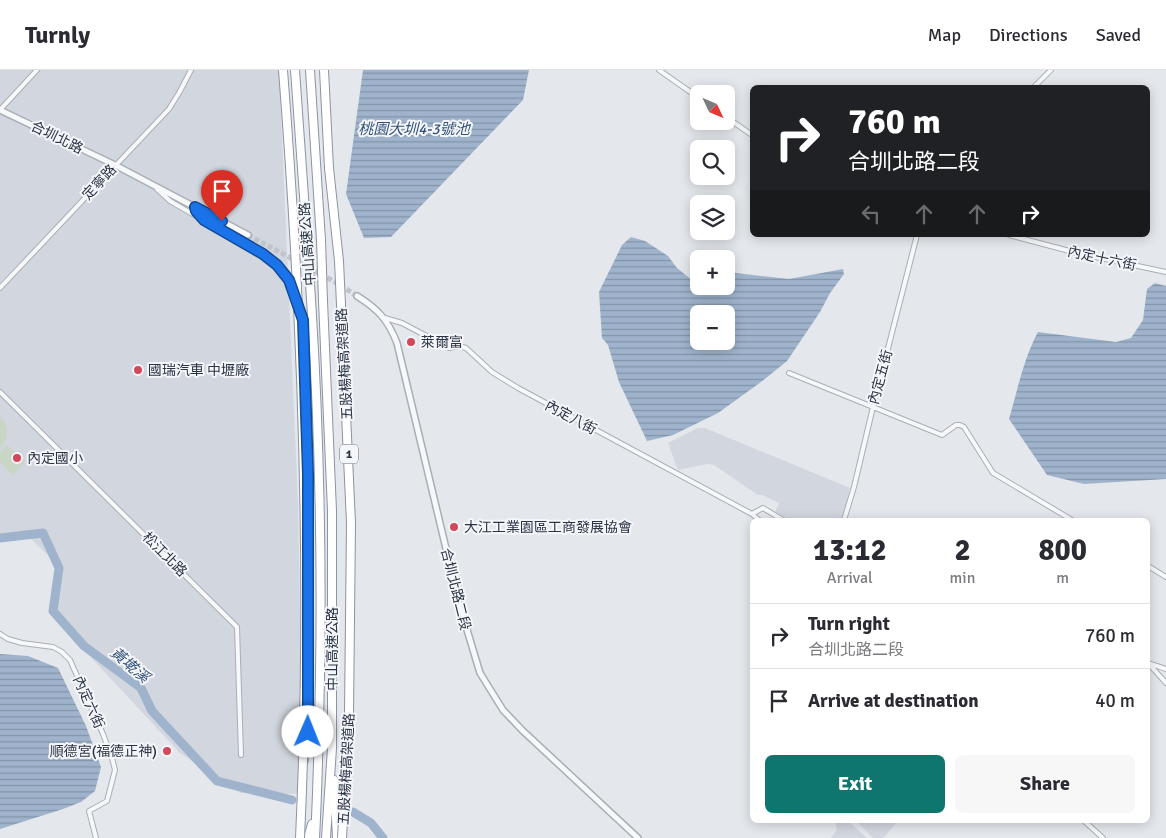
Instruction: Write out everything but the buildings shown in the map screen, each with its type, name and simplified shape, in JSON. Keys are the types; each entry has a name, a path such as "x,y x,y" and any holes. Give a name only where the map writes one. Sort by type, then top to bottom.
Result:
{"highway":[{"path":"283,70 289,144 304,463 306,606 299,838"},
{"name":"中山高速公路","path":"295,70 318,405 321,598 317,803 314,838"},
{"name":"中山高速公路","path":"310,70 321,240 332,512 332,748 326,838"},
{"name":"五股楊梅高架道路","path":"324,70 329,168 341,302 351,523 350,694 342,838"},
{"path":"332,748 337,838"},
{"path":"308,838 317,803"}],"street":[{"path":"0,110 37,70"},
{"name":"定寧路","path":"0,288 115,164 169,109 191,70"},
{"path":"659,70 690,92"},
{"path":"1036,85 1051,70"},
{"name":"合圳北路","path":"0,110 115,164"},
{"path":"735,123 750,134"},
{"path":"115,164 248,235"},
{"path":"153,185 170,200 263,254 277,265 289,280 303,320 308,474 308,751 300,810 299,838"},
{"path":"195,207 204,220"},
{"name":"內定五街","path":"845,518 916,237"},
{"name":"內定十六街","path":"1017,237 1077,253 1166,272"},
{"name":"合圳北路二段","path":"357,296 385,318 397,343 459,603 480,673 503,710 523,731 638,838"},
{"name":"內定八街","path":"385,318 402,323 449,348 459,346 466,348 492,372 518,388 757,518"},
{"path":"788,372 942,435 956,425 960,425 964,428 993,473 1069,518"},
{"name":"松江北路","path":"0,392 237,627 241,755"},
{"path":"752,514 764,508 780,518"},
{"path":"1150,567 1166,577"},
{"name":"內定六街","path":"0,634 8,639 22,643 54,647 70,660 103,734 115,770 107,801 89,811 96,838"},
{"path":"1150,664 1166,669"},
{"path":"1150,665 1166,683"},
{"path":"1086,823 1103,838"}],"shaded area":[{"path":"0,70 279,70 298,502 303,794 240,793 180,753 56,620 62,569 28,536 0,542"},
{"path":"698,428 705,428 850,488 842,518 783,518 775,513 779,503 758,495 714,465 707,464 678,470 668,443"},
{"path":"836,823 850,823 867,838 831,838 837,830"},
{"path":"858,823 896,823 883,838 873,838"}],"green space":[{"path":"0,416 7,428 7,437 0,449"},
{"path":"7,445 25,462 13,475 0,462 0,452"}],"water":[{"name":"桃園大圳4-3號池","path":"363,70 529,70 523,100 391,237 364,238 346,194"},
{"path":"631,237 645,241 668,256 677,268 690,278 690,295 735,295 735,273 789,279 843,269 844,274 787,361 718,413 673,435 647,441 619,382 608,345 602,338 599,292 622,245"},
{"path":"1155,283 1166,286 1166,479 1084,484 1047,475 1009,419 1025,364 1038,332 1116,342 1131,338 1143,320 1147,289"},
{"path":"0,654 28,656 58,668 86,726 101,767 95,791 81,802 0,829"}],"waterway":[{"path":"662,70 690,89"},
{"path":"735,121 750,132"},
{"path":"1030,239 1119,260"},
{"name":"黃墘溪","path":"0,538 43,533 59,568 53,611 84,646 141,688 152,711 217,781 292,800"},
{"name":"黃墘溪","path":"353,812 371,823 383,838"}],"tunnel":[{"path":"248,235 337,283 357,296"}],"place":[{"name":"萊爾富","path":"411,342"},
{"name":"國瑞汽車 中壢廠","path":"138,370"},
{"name":"內定國小","path":"17,458"},
{"name":"大江工業園區工商發展協會","path":"454,527"},
{"name":"順德宮(福德正神)","path":"167,751"}],"route":[{"path":"222,221 195,207 204,220 263,254 277,265 289,280 303,320 308,474 308,732"}]}
